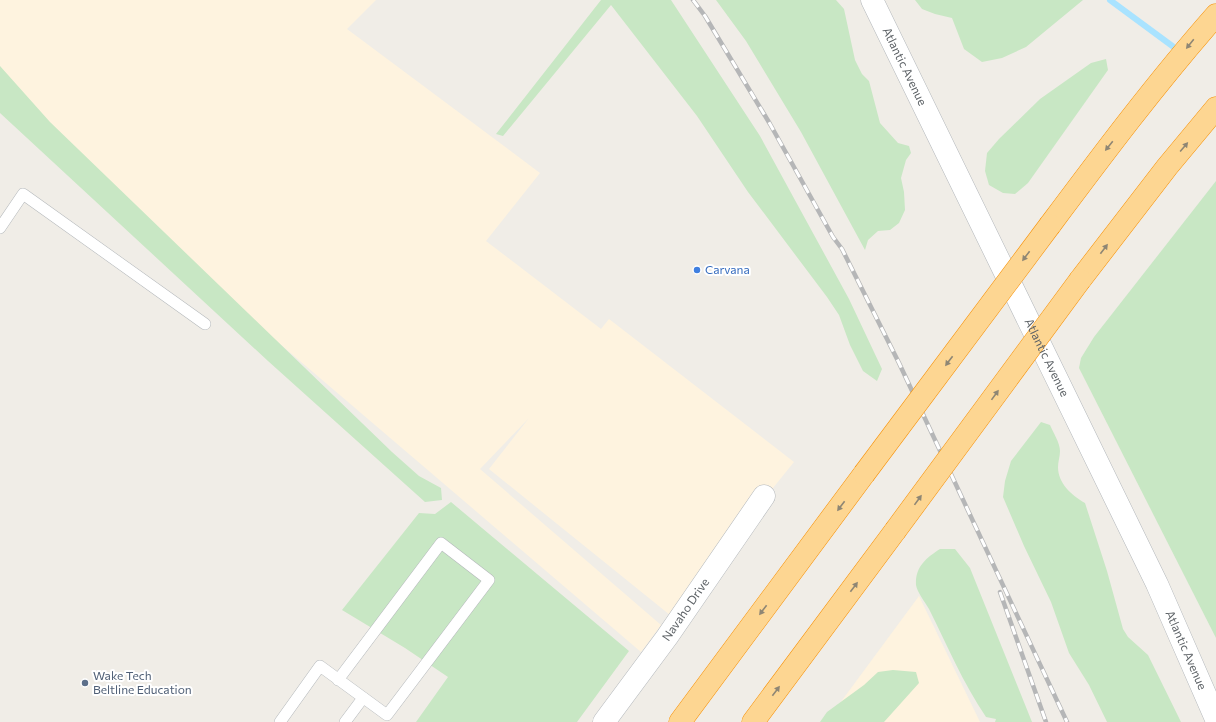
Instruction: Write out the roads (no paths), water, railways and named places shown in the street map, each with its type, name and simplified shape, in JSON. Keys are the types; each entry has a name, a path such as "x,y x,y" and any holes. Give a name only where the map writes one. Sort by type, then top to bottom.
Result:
{"highway":[{"path":"680,722 1110,145 1193,41 1216,15"},
{"path":"753,722 1080,280 1167,167 1216,108"}],"main road":[{"name":"Atlantic Avenue","path":"872,0 1157,584 1216,719"},
{"name":"Navaho Drive","path":"604,722 667,637 764,496"}],"lane":[{"path":"0,228 24,194 205,324"},
{"path":"280,722 320,666 338,680 387,715 490,580 441,543 338,680"},
{"path":"345,722 363,698"}],"waterway":[{"path":"1110,0 1175,48"}],"railway":[{"path":"693,0 705,16 770,124 833,237 842,249 899,363 1067,722"},
{"path":"1000,592 1046,722"}],"place":[{"name":"Carvana","path":"697,270"},
{"name":"Wake Tech Beltline Education","path":"85,683"}]}
